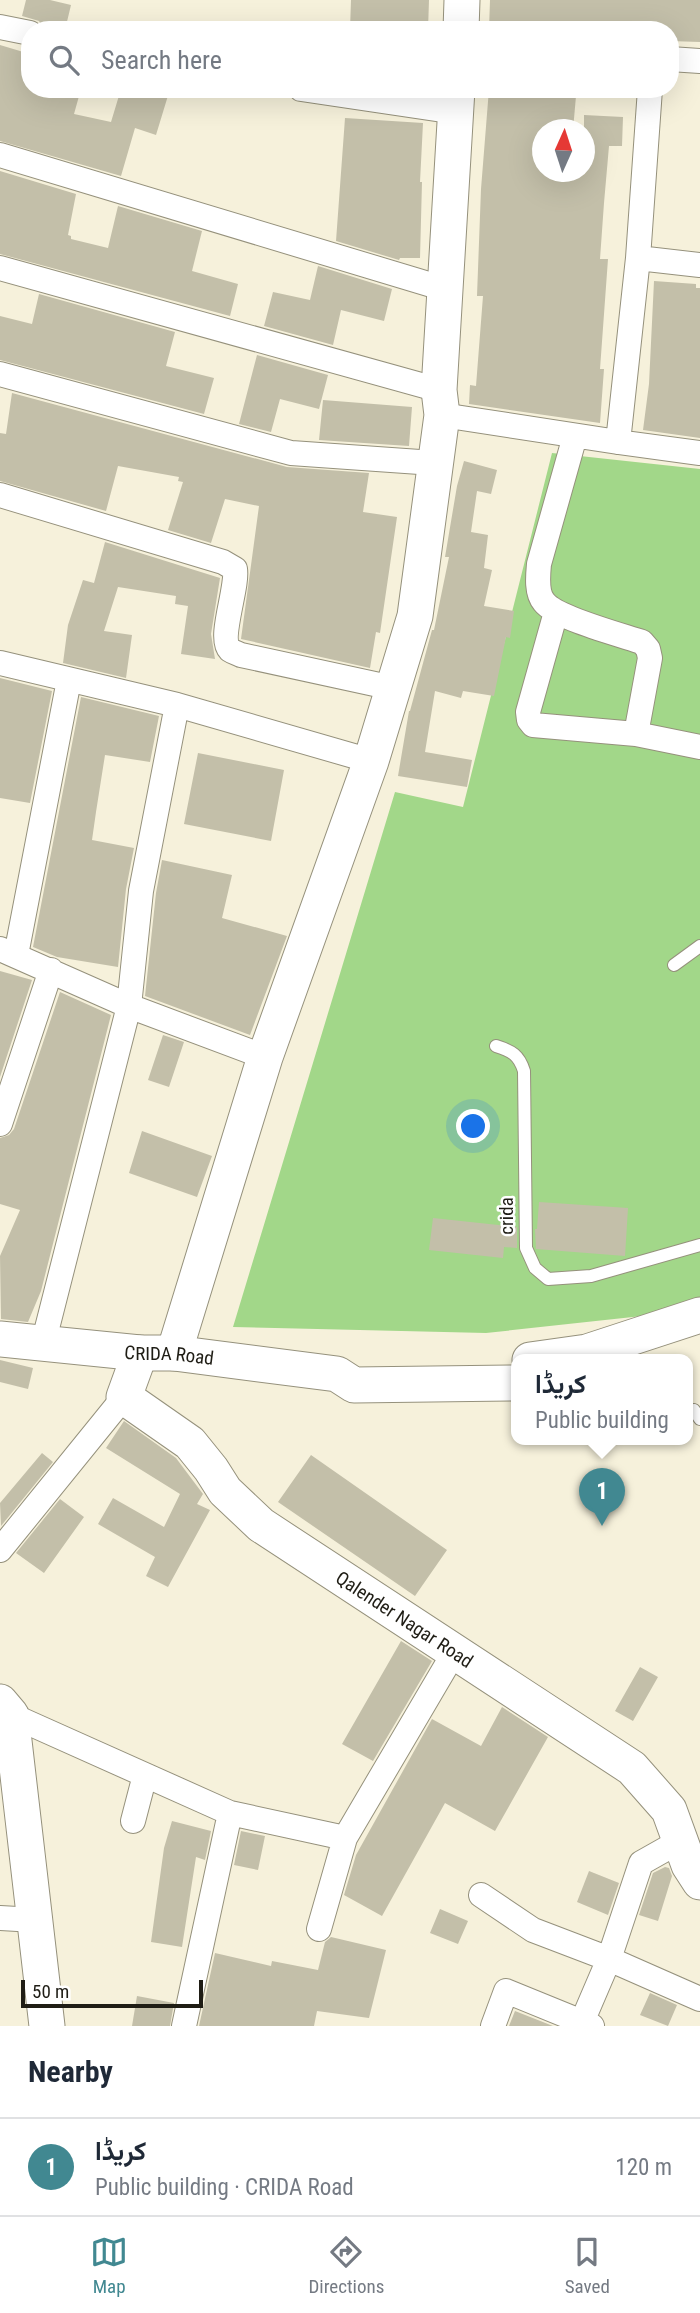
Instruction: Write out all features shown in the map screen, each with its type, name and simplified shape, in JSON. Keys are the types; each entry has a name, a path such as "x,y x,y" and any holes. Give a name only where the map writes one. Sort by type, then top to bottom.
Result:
{"street":[{"path":"461,21 462,0"},
{"path":"0,27 21,31"},
{"path":"679,60 700,61"},
{"path":"0,1550 157,1353 371,761 415,616 441,403 457,100 429,98"},
{"path":"618,442 638,258 649,98"},
{"path":"0,155 445,289"},
{"path":"638,258 700,265"},
{"path":"0,268 441,403 576,436 700,453"},
{"path":"0,374 291,453 434,463"},
{"path":"576,436 539,564 538,582 542,601 556,612 642,642 648,649 650,658 636,734"},
{"path":"0,495 223,562 234,569 236,579 227,628 226,640 229,649 240,655 393,688"},
{"path":"556,612 528,712 528,720 533,725 636,734 700,747"},
{"path":"0,663 177,705 371,761"},
{"path":"69,680 8,952 129,1006 265,1057"},
{"path":"43,1344 129,1006 141,891 177,705"},
{"path":"0,1124 51,970"},
{"path":"573,1354 587,1352 700,1315"},
{"name":"CRIDA Road","path":"0,1339 157,1353 337,1374 354,1385 511,1383"},
{"path":"658,1354 700,1340"},
{"name":"CRIDA Road","path":"337,1374 353,1363 511,1362"},
{"name":"Qalender Nagar Road","path":"124,1397 190,1443 225,1491 261,1525 632,1768 669,1810 689,1865 700,1882"},
{"path":"319,1929 345,1838 456,1651"},
{"path":"5,1709 230,1813 345,1838"},
{"path":"5,1709 47,2026"},
{"path":"133,1821 145,1775"},
{"path":"184,2026 230,1813"},
{"path":"493,2026 506,1991 587,2024 641,1863 680,1841"},
{"path":"481,1895 533,1930 609,1959 700,1999"},
{"path":"0,1918 35,1920"}],"lane":[{"path":"674,965 700,946"},
{"name":"crida","path":"496,1046 512,1051 521,1060 524,1071 526,1248 535,1268 548,1279 591,1276 700,1245"}],"green space":[{"path":"552,453 700,469 700,1305 679,1312 486,1333 233,1327 395,792 463,807"}],"building":[{"path":"26,0 50,0 71,5 67,21 39,21 22,16"},
{"path":"351,0 429,0 428,21 350,21"},
{"path":"490,0 700,0 700,42 679,41 679,21 489,21"},
{"path":"0,45 21,51 21,98 78,98 74,114 111,122 118,98 167,98 156,135 135,128 121,176 0,141"},
{"path":"488,98 576,98 574,119 532,119 532,182 595,182 595,119 584,119 584,115 623,117 622,146 609,146 604,203 600,259 608,259 600,369 604,369 600,423 469,404 470,385 476,386 483,296 477,296"},
{"path":"345,118 423,123 420,258 399,260 336,241"},
{"path":"0,171 76,194 68,235 71,239 108,248 118,206 202,231 192,271 238,284 230,316 0,254"},
{"path":"318,266 392,289 384,321 341,310 333,345 264,326 273,292 310,300"},
{"path":"654,281 696,284 696,288 700,288 700,438 643,430 649,384"},
{"path":"39,294 175,332 166,366 214,378 204,414 0,360 0,316 32,324"},
{"path":"257,355 328,375 319,409 280,399 271,432 239,424"},
{"path":"12,393 287,467 369,473 363,512 397,517 380,633 376,632 370,668 241,639 259,506 225,499 211,543 168,530 183,482 178,481 179,477 118,466 106,511 0,481 0,433 6,434"},
{"path":"323,400 412,407 409,446 319,440"},
{"path":"464,461 497,470 491,494 477,491 471,532 488,535 484,568 492,570 484,606 514,611 510,638 506,637 494,696 463,691 461,698 435,691 425,752 472,760 467,787 398,776 409,711 434,630 449,557 445,557 457,486"},
{"path":"105,542 220,578 211,634 215,659 181,654 188,606 175,604 176,596 118,587 104,631 132,635 126,678 63,663 68,625 83,580 94,583"},
{"path":"0,678 52,691 30,803 0,798"},
{"path":"81,697 159,716 150,762 105,755 92,840 134,848 126,889 118,967 57,957 33,947"},
{"path":"198,753 284,770 271,841 184,824"},
{"path":"162,860 232,875 222,918 287,936 250,1035 145,996"},
{"path":"0,971 32,980 0,1077"},
{"path":"60,992 111,1015 41,1291 28,1322 1,1319 0,1256 20,1210 0,1204 0,1138 9,1135 14,1129"},
{"path":"163,1035 184,1042 169,1087 148,1080"},
{"path":"142,1131 212,1156 197,1197 129,1173"},
{"path":"539,1202 628,1208 625,1256 536,1249 535,1229"},
{"path":"433,1218 517,1227 517,1248 504,1247 503,1258 429,1250"},
{"path":"0,1360 33,1368 28,1389 0,1382"},
{"path":"124,1421 176,1458 203,1494 197,1504 210,1510 168,1587 146,1576 155,1557 98,1524 113,1498 164,1527 180,1494 106,1448"},
{"path":"42,1453 53,1462 1,1526 0,1503"},
{"path":"311,1455 447,1550 415,1596 278,1502"},
{"path":"60,1499 84,1517 44,1573 16,1553"},
{"path":"401,1641 432,1661 373,1761 342,1744"},
{"path":"640,1667 658,1677 633,1721 615,1711"},
{"path":"502,1707 548,1737 495,1831 445,1803 382,1916 344,1895 356,1855 432,1719 481,1746"},
{"path":"172,1821 211,1831 205,1860 196,1857 182,1947 151,1942 164,1848"},
{"path":"241,1831 265,1836 258,1870 234,1865"},
{"path":"665,1867 669,1868 672,1876 658,1921 639,1915 653,1873"},
{"path":"589,1871 619,1883 608,1915 577,1902"},
{"path":"440,1909 468,1921 458,1944 430,1933"},
{"path":"331,1937 386,1950 369,2018 317,2011 314,2026 199,2026 215,1953 271,1966 272,1961 318,1970 325,1942"},
{"path":"650,1993 677,2005 668,2026 640,2015"},
{"path":"137,1996 174,2003 170,2026 132,2026"},
{"path":"515,2011 553,2026 509,2026"}],"place":[{"name":"کریڈا","path":"602,1526"}]}
